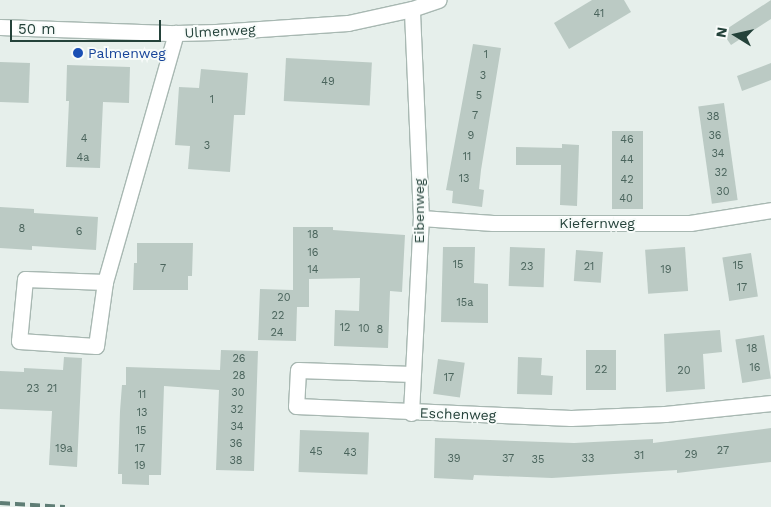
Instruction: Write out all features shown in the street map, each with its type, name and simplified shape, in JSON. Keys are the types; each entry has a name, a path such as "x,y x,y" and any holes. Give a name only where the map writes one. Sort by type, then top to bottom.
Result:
{"street":[{"name":"Ulmenweg","path":"0,28 176,34 348,23 412,9 438,0"},
{"name":"Eibenweg","path":"411,412 421,218 412,9"},
{"path":"105,282 25,279 19,341 96,346 105,282 176,34"},
{"name":"Kiefernweg","path":"421,218 493,223 690,223 771,210"},
{"name":"Eschenweg","path":"412,374 298,370 296,406 571,418 665,414 771,403"}],"building":[{"path":"592,0 624,0 631,12 569,49 554,23"},
{"path":"771,0 771,19 731,45 722,32"},
{"path":"473,44 501,48 481,170 479,189 484,190 482,207 452,203 453,191 446,190"},
{"path":"286,58 372,63 370,105 284,101"},
{"path":"0,62 30,63 29,103 0,102"},
{"path":"771,63 771,80 742,91 737,76"},
{"path":"67,65 130,67 129,103 103,102 100,168 66,167 69,101 66,101"},
{"path":"201,69 248,73 245,115 234,115 230,172 188,169 190,146 175,145 179,87 199,88"},
{"path":"724,103 738,200 712,204 698,107"},
{"path":"612,131 643,131 643,209 612,209"},
{"path":"562,144 579,145 577,206 560,205 561,165 516,165 516,147 562,148"},
{"path":"0,207 34,209 34,213 98,217 96,250 32,246 32,250 0,248"},
{"path":"293,227 333,227 333,230 405,235 402,292 390,291 388,348 334,346 335,310 359,311 360,278 309,279 309,307 297,307 296,341 258,340 260,289 293,290"},
{"path":"137,243 193,243 192,276 188,276 188,290 133,290 134,263 137,263"},
{"path":"443,247 475,247 474,283 488,284 488,323 441,322"},
{"path":"510,247 545,248 544,287 509,286"},
{"path":"685,247 688,291 648,294 645,250"},
{"path":"576,250 603,252 601,283 574,281"},
{"path":"751,253 758,296 729,301 722,258"},
{"path":"720,330 722,352 703,354 705,389 666,392 664,334"},
{"path":"764,335 771,378 742,383 735,340"},
{"path":"221,350 258,351 254,471 216,470 219,390 164,386 161,475 149,475 149,485 122,484 122,474 118,474 120,411 122,385 126,385 126,367 220,370"},
{"path":"586,350 616,350 616,390 586,390"},
{"path":"64,357 82,358 77,467 49,465 52,411 0,409 0,371 24,372 24,368 63,370"},
{"path":"518,357 542,358 541,375 553,376 552,395 517,394"},
{"path":"438,359 465,363 460,397 433,394"},
{"path":"771,428 771,462 677,473 677,470 552,478 474,475 473,480 434,478 435,438 574,443 653,439 653,443"},
{"path":"300,430 369,432 367,474 299,472"}],"railway":[{"path":"0,503 65,507"}],"place":[{"name":"Palmenweg","path":"78,53"}]}
